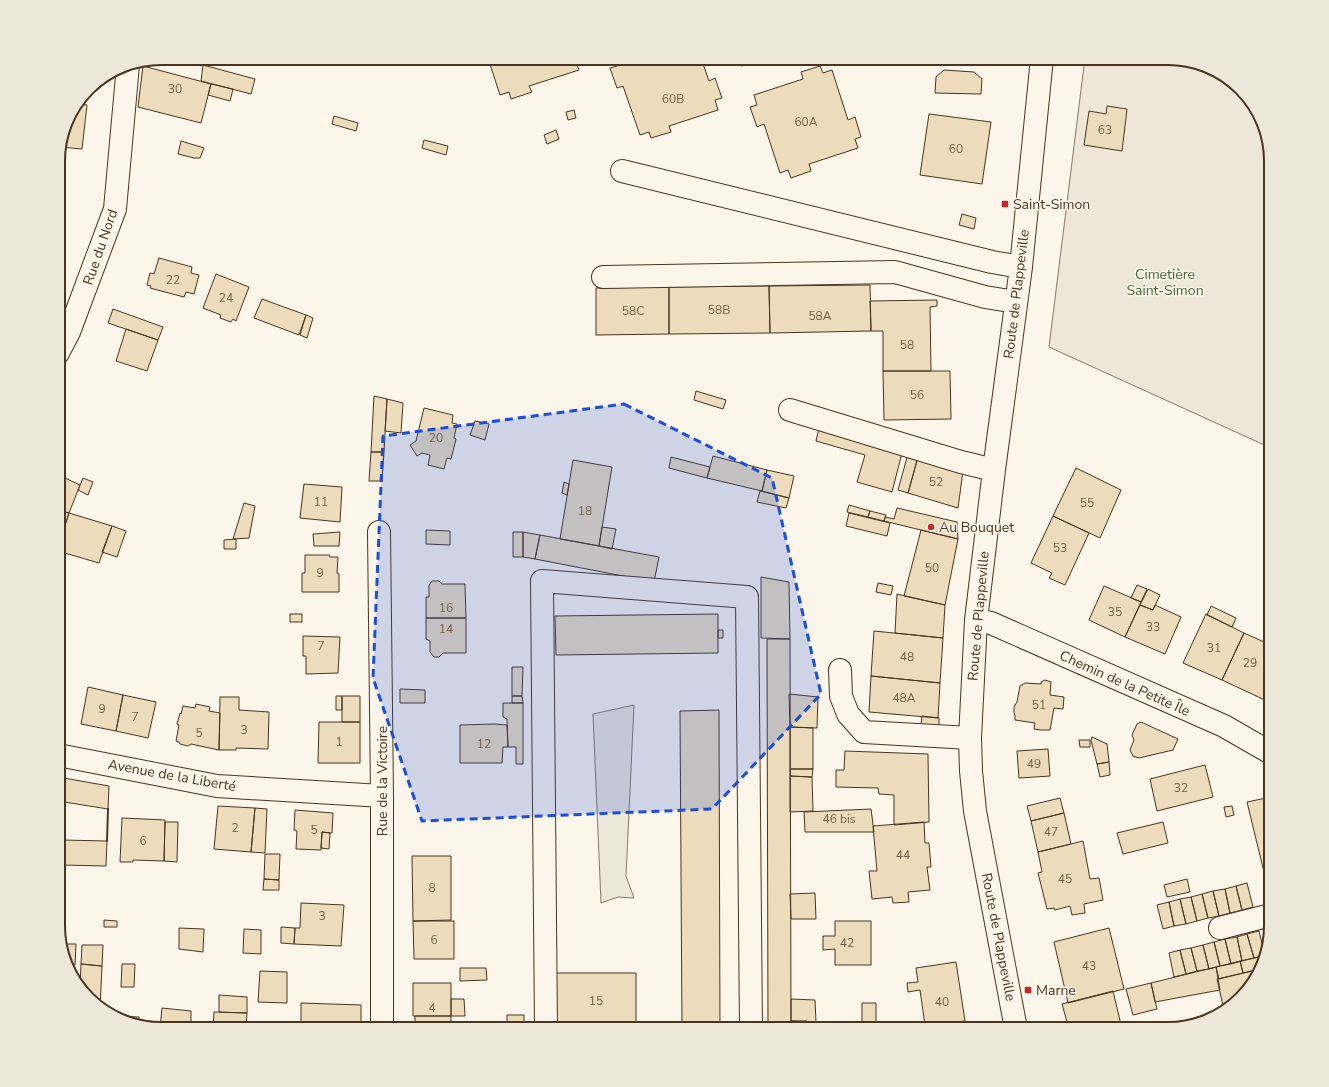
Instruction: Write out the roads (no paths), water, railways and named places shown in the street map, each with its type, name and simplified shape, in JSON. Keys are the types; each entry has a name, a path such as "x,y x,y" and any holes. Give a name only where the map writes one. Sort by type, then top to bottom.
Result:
{"street":[{"name":"Route de Plappeville","path":"1015,1022 975,811 971,772 970,738 976,620 1021,267 1041,65"},
{"name":"Rue du Nord","path":"65,340 115,209 127,71"},
{"path":"622,171 992,262 1021,267"},
{"path":"603,277 895,272 985,297 1016,302"},
{"path":"790,410 960,462 994,470"},
{"name":"Rue de la Victoire","path":"379,532 382,796 382,1022"},
{"path":"546,1022 542,580 747,598 751,1022"},
{"name":"Chemin de la Petite Île","path":"976,620 991,624 1224,726 1264,749"},
{"path":"840,670 841,696 848,714 864,732 970,738"},
{"name":"Avenue de la Liberté","path":"65,756 217,786 382,796"},
{"path":"1220,928 1264,917"}],"place":[{"name":"Saint-Simon","path":"1005,204"},
{"name":"Au Bouquet","path":"931,527"},
{"name":"Marne","path":"1028,990"}],"park label":[{"name":"Cimetière Saint-Simon","path":"1165,282"}]}
